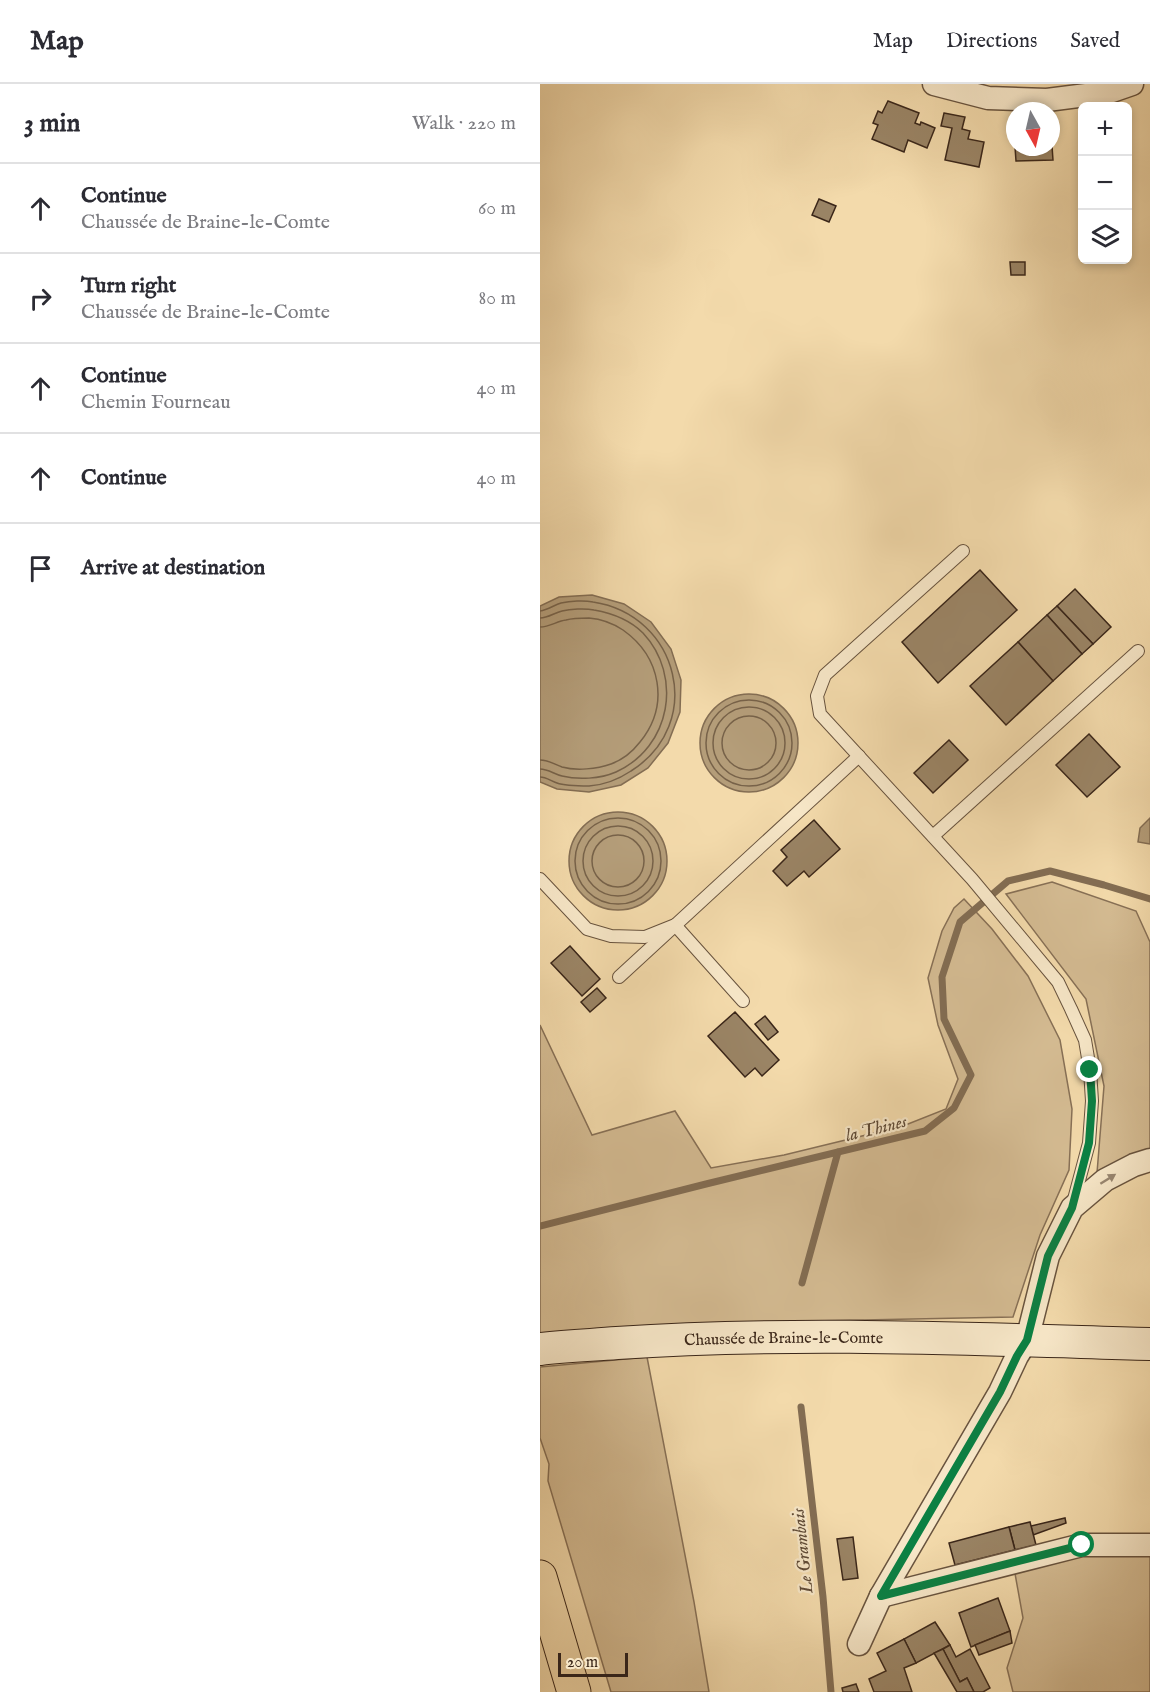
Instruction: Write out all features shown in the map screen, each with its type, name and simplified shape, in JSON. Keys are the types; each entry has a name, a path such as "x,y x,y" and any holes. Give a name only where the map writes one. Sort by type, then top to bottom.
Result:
{"highway":[{"path":"540,1577 573,1692"}],"main road":[{"name":"Chaussée de Braine-le-Comte","path":"540,1349 667,1340 781,1336 975,1338 1150,1344"}],"street":[{"path":"934,84 988,98 1047,100 1109,92 1132,84"},
{"path":"859,1644 881,1596 1000,1392 1027,1340 1048,1256 1072,1208 1105,1180 1134,1165 1150,1160"},
{"path":"881,1596 1082,1545 1150,1545"}],"lane":[{"path":"963,551 825,675 817,696 820,714 972,879 1058,982 1085,1040 1092,1101 1089,1143 1072,1208"},
{"path":"933,836 1138,651"},
{"path":"619,977 859,756"},
{"path":"540,879 587,929 611,936 645,937 675,925"},
{"path":"675,925 743,1001"}],"shaded area":[{"path":"1052,882 1136,911 1150,942 1150,1149 1097,1173 1104,1086 1086,999 1006,894"},
{"path":"964,899 992,929 1028,976 1060,1040 1072,1109 1069,1170 1040,1235 1013,1317 718,1323 540,1339 540,1025 592,1135 675,1111 711,1168 784,1155 903,1126 946,1109 958,1079 938,1025 928,978 942,931 954,908"},
{"path":"647,1357 709,1692 611,1692 548,1481 549,1464 540,1438 540,1367"},
{"path":"1082,1553 1150,1554 1150,1692 1013,1692 1007,1668 1023,1618 1014,1568"}],"water":[{"path":"592,595 624,604 651,622 671,649 681,680 680,712 668,743 648,768 621,785 589,792 557,789 540,782 540,606 559,597"},
{"path":"749,694 768,698 784,708 794,724 798,743 794,762 784,778 768,788 749,792 730,788 714,778 704,762 700,743 704,724 714,708 730,698"},
{"path":"618,812 637,816 653,826 663,842 667,861 663,880 653,896 637,906 618,910 599,906 583,896 573,880 569,861 573,842 583,826 599,816"},
{"path":"1150,818 1150,844 1138,842 1140,828"}],"building":[{"path":"888,101 919,113 915,123 920,125 921,122 935,128 927,148 908,140 904,152 872,139 878,125 873,123 878,111 882,113"},
{"path":"944,113 965,117 962,129 970,131 968,139 984,142 979,167 945,160 952,128 941,126"},
{"path":"1016,156 1053,156 1053,160 1016,161"},
{"path":"819,199 836,206 829,222 812,215"},
{"path":"1010,262 1025,262 1025,275 1011,275"},
{"path":"980,570 1017,610 938,683 902,642"},
{"path":"1075,589 1111,627 1093,644 1057,606"},
{"path":"1057,606 1093,644 1082,654 1047,615"},
{"path":"1047,615 1082,654 1053,681 1018,642"},
{"path":"1018,642 1053,681 1006,725 970,686"},
{"path":"1089,734 1120,767 1087,797 1056,765"},
{"path":"949,740 968,760 933,793 914,773"},
{"path":"814,820 840,849 809,877 804,871 787,886 773,871 787,857 781,850"},
{"path":"570,946 600,979 582,996 551,963"},
{"path":"597,988 606,998 590,1012 581,1002"},
{"path":"735,1012 779,1060 762,1076 755,1068 745,1077 708,1036"},
{"path":"765,1016 778,1032 768,1040 755,1024"},
{"path":"1065,1518 1066,1523 1033,1535 1031,1526"},
{"path":"1030,1522 1036,1545 1015,1550 1009,1527"},
{"path":"1009,1527 1015,1550 955,1565 949,1543"},
{"path":"853,1537 858,1578 843,1580 837,1539"},
{"path":"998,1598 1010,1631 971,1647 959,1613"},
{"path":"935,1622 950,1645 916,1663 904,1639"},
{"path":"1010,1631 1012,1643 979,1655 975,1645"},
{"path":"904,1639 916,1663 904,1668 912,1692 874,1692 869,1679 886,1671 877,1653"},
{"path":"950,1645 956,1657 970,1649 990,1688 983,1692 974,1692 967,1678 960,1682 943,1649"},
{"path":"943,1649 960,1682 967,1678 974,1692 957,1692 934,1653"},
{"path":"856,1684 859,1692 843,1692 842,1688"}],"waterway":[{"name":"la Thines","path":"540,1226 925,1131 954,1108 971,1075 944,1019 942,977 960,922 1008,881 1050,871 1150,899"},
{"name":"Le Grambais","path":"802,1283 838,1152"},
{"name":"Le Grambais","path":"801,1407 823,1597 831,1692"}],"route":[{"path":"1082,1545 881,1596 1000,1392 1027,1340 1048,1256 1072,1208 1089,1143 1092,1101 1090,1070"}]}
